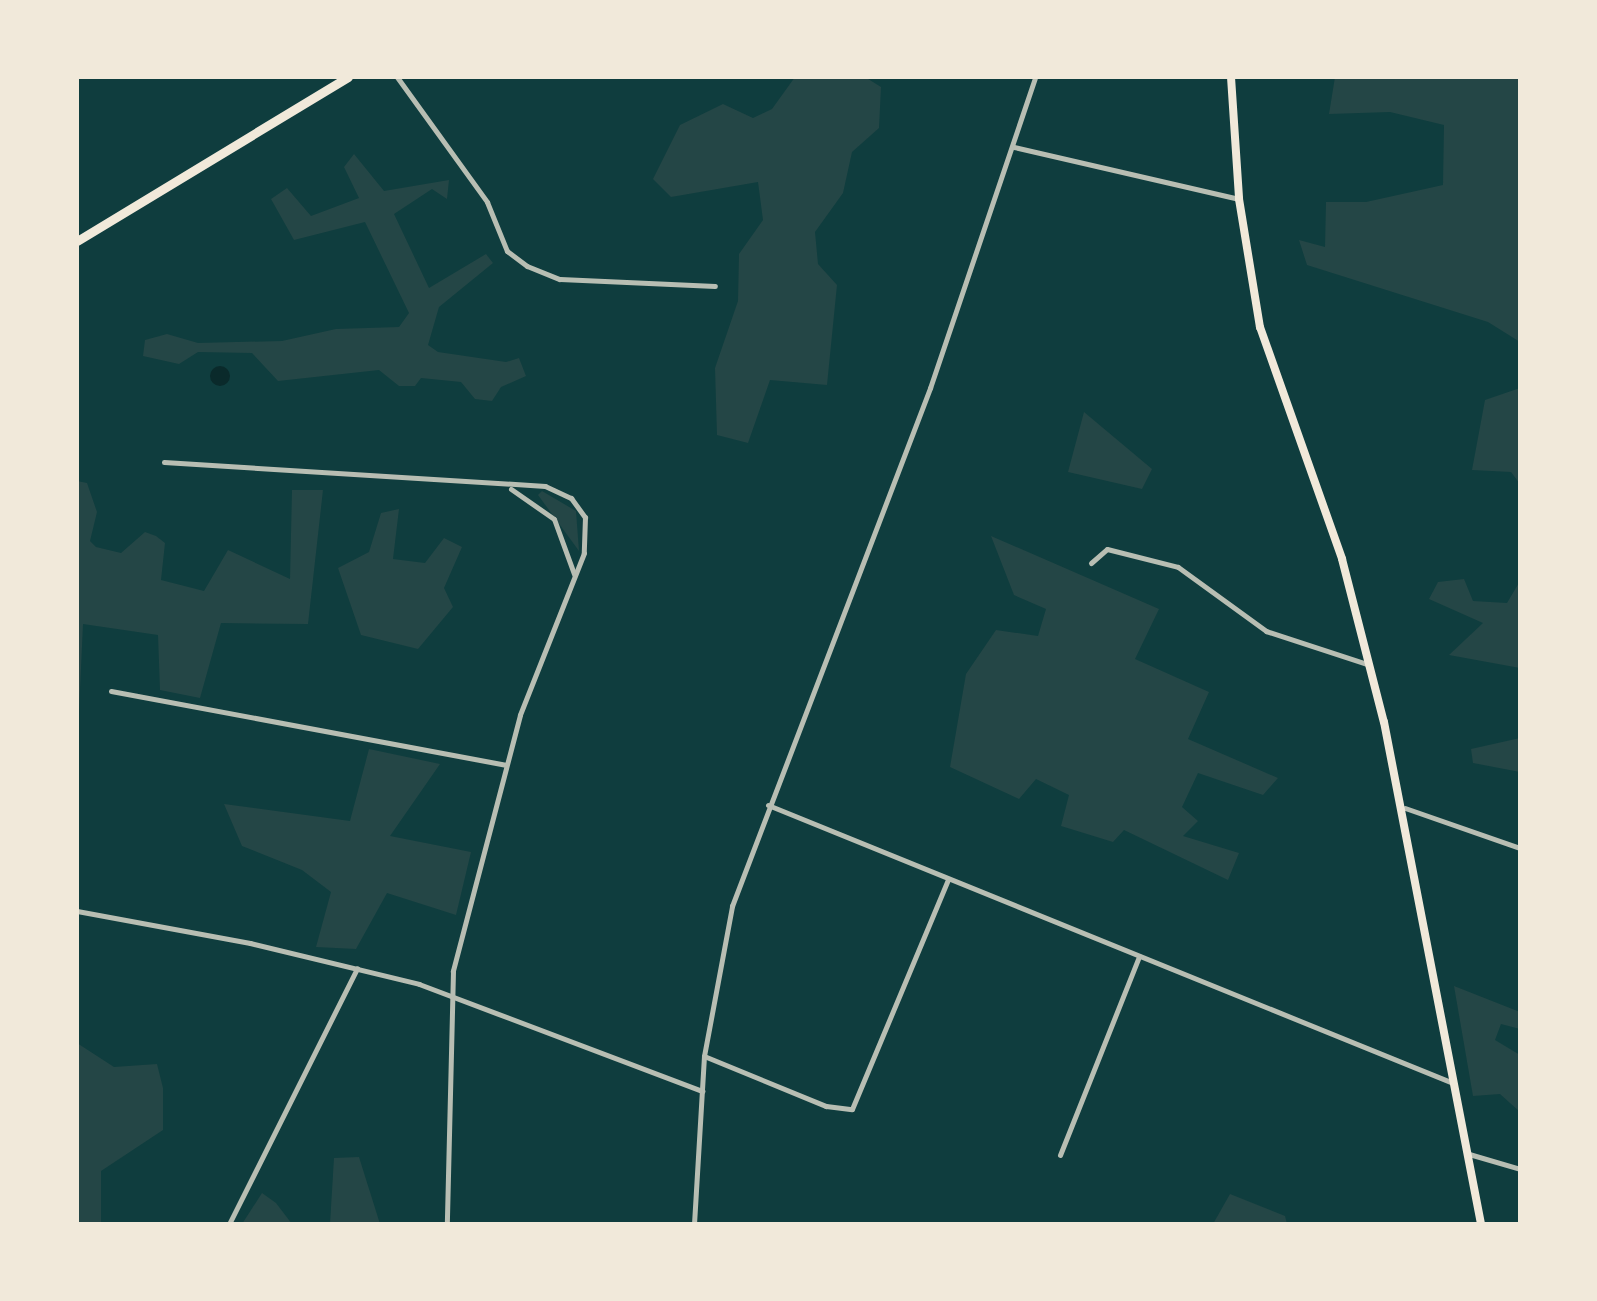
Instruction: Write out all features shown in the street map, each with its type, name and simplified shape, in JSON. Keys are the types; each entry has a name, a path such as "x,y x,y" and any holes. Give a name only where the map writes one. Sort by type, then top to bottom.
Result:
{"main road":[{"path":"77,241 348,77"},
{"path":"1231,77 1239,199 1269,364 1342,559 1370,665 1405,808 1481,1224"}],"street":[{"path":"397,77 482,195 504,246 519,261 560,279 715,286"},
{"path":"694,1224 704,1056 726,927 768,806 930,388 1014,147 1035,77"},
{"path":"1014,147 1239,199"},
{"path":"164,462 508,487 545,486 577,503 588,534 505,765 449,993 447,1224"},
{"path":"508,487 554,519 574,575"},
{"path":"1091,563 1107,549 1178,567 1266,631 1370,665"},
{"path":"111,691 505,765"},
{"path":"768,806 1456,1084"},
{"path":"1405,808 1520,848"},
{"path":"704,1056 847,1111 859,1099 948,879"},
{"path":"77,911 357,968 449,993 702,1091"},
{"path":"1060,1155 1139,956"},
{"path":"229,1224 357,968"},
{"path":"1469,1154 1520,1169"}],"shaded area":[{"path":"795,77 865,77 881,87 879,128 852,152 843,193 815,232 818,264 837,285 827,385 770,380 748,443 717,435 715,368 738,301 739,254 763,220 758,182 671,197 653,179 680,125 723,104 753,118 772,109"},
{"path":"1335,77 1520,77 1520,342 1488,322 1307,265 1299,240 1325,247 1326,202 1366,202 1443,185 1444,125 1390,112 1329,114"},
{"path":"354,154 384,191 449,180 447,199 432,189 394,214 429,288 486,254 493,263 439,307 428,345 438,352 506,362 519,358 526,376 501,387 492,401 475,399 461,382 421,378 415,386 399,386 379,370 278,381 252,353 198,352 179,364 143,356 145,340 167,334 198,343 282,341 336,329 399,327 409,313 365,222 294,240 271,199 287,188 311,216 359,198 344,167"},
{"path":"220,366 227,369 230,376 227,383 220,386 213,383 210,376 213,369"},
{"path":"1520,388 1520,484 1511,472 1472,470 1485,400"},
{"path":"1084,412 1152,469 1142,489 1068,472"},
{"path":"77,481 87,483 97,512 90,541 96,547 121,553 145,532 156,536 165,543 161,580 204,591 228,550 290,579 292,490 323,490 308,624 221,623 200,698 160,690 158,635 83,624 77,756"},
{"path":"542,491 576,511 579,551 538,495"},
{"path":"399,509 393,559 425,563 444,538 462,547 444,588 453,607 418,649 361,635 338,568 369,552 381,513"},
{"path":"991,536 1159,609 1135,659 1209,692 1188,739 1278,778 1263,795 1198,773 1182,807 1198,821 1183,836 1239,853 1228,880 1124,830 1113,842 1061,826 1069,795 1036,779 1019,799 950,767 966,674 996,630 1038,636 1046,609 1014,595"},
{"path":"1464,579 1473,601 1507,603 1520,581 1520,668 1449,655 1483,623 1429,599 1438,582"},
{"path":"1520,738 1520,772 1473,763 1471,749"},
{"path":"369,749 440,764 390,836 471,852 456,915 387,893 356,949 316,947 331,892 302,870 242,846 224,804 350,821"},
{"path":"1454,986 1520,1012 1520,1029 1501,1024 1495,1040 1520,1055 1520,1112 1500,1094 1473,1096"},
{"path":"77,1043 114,1067 157,1064 163,1088 163,1130 101,1171 101,1224 77,1224"},
{"path":"359,1157 380,1224 330,1224 334,1158"},
{"path":"262,1193 276,1203 292,1224 242,1224"},
{"path":"1230,1194 1285,1216 1287,1224 1213,1224"}]}
